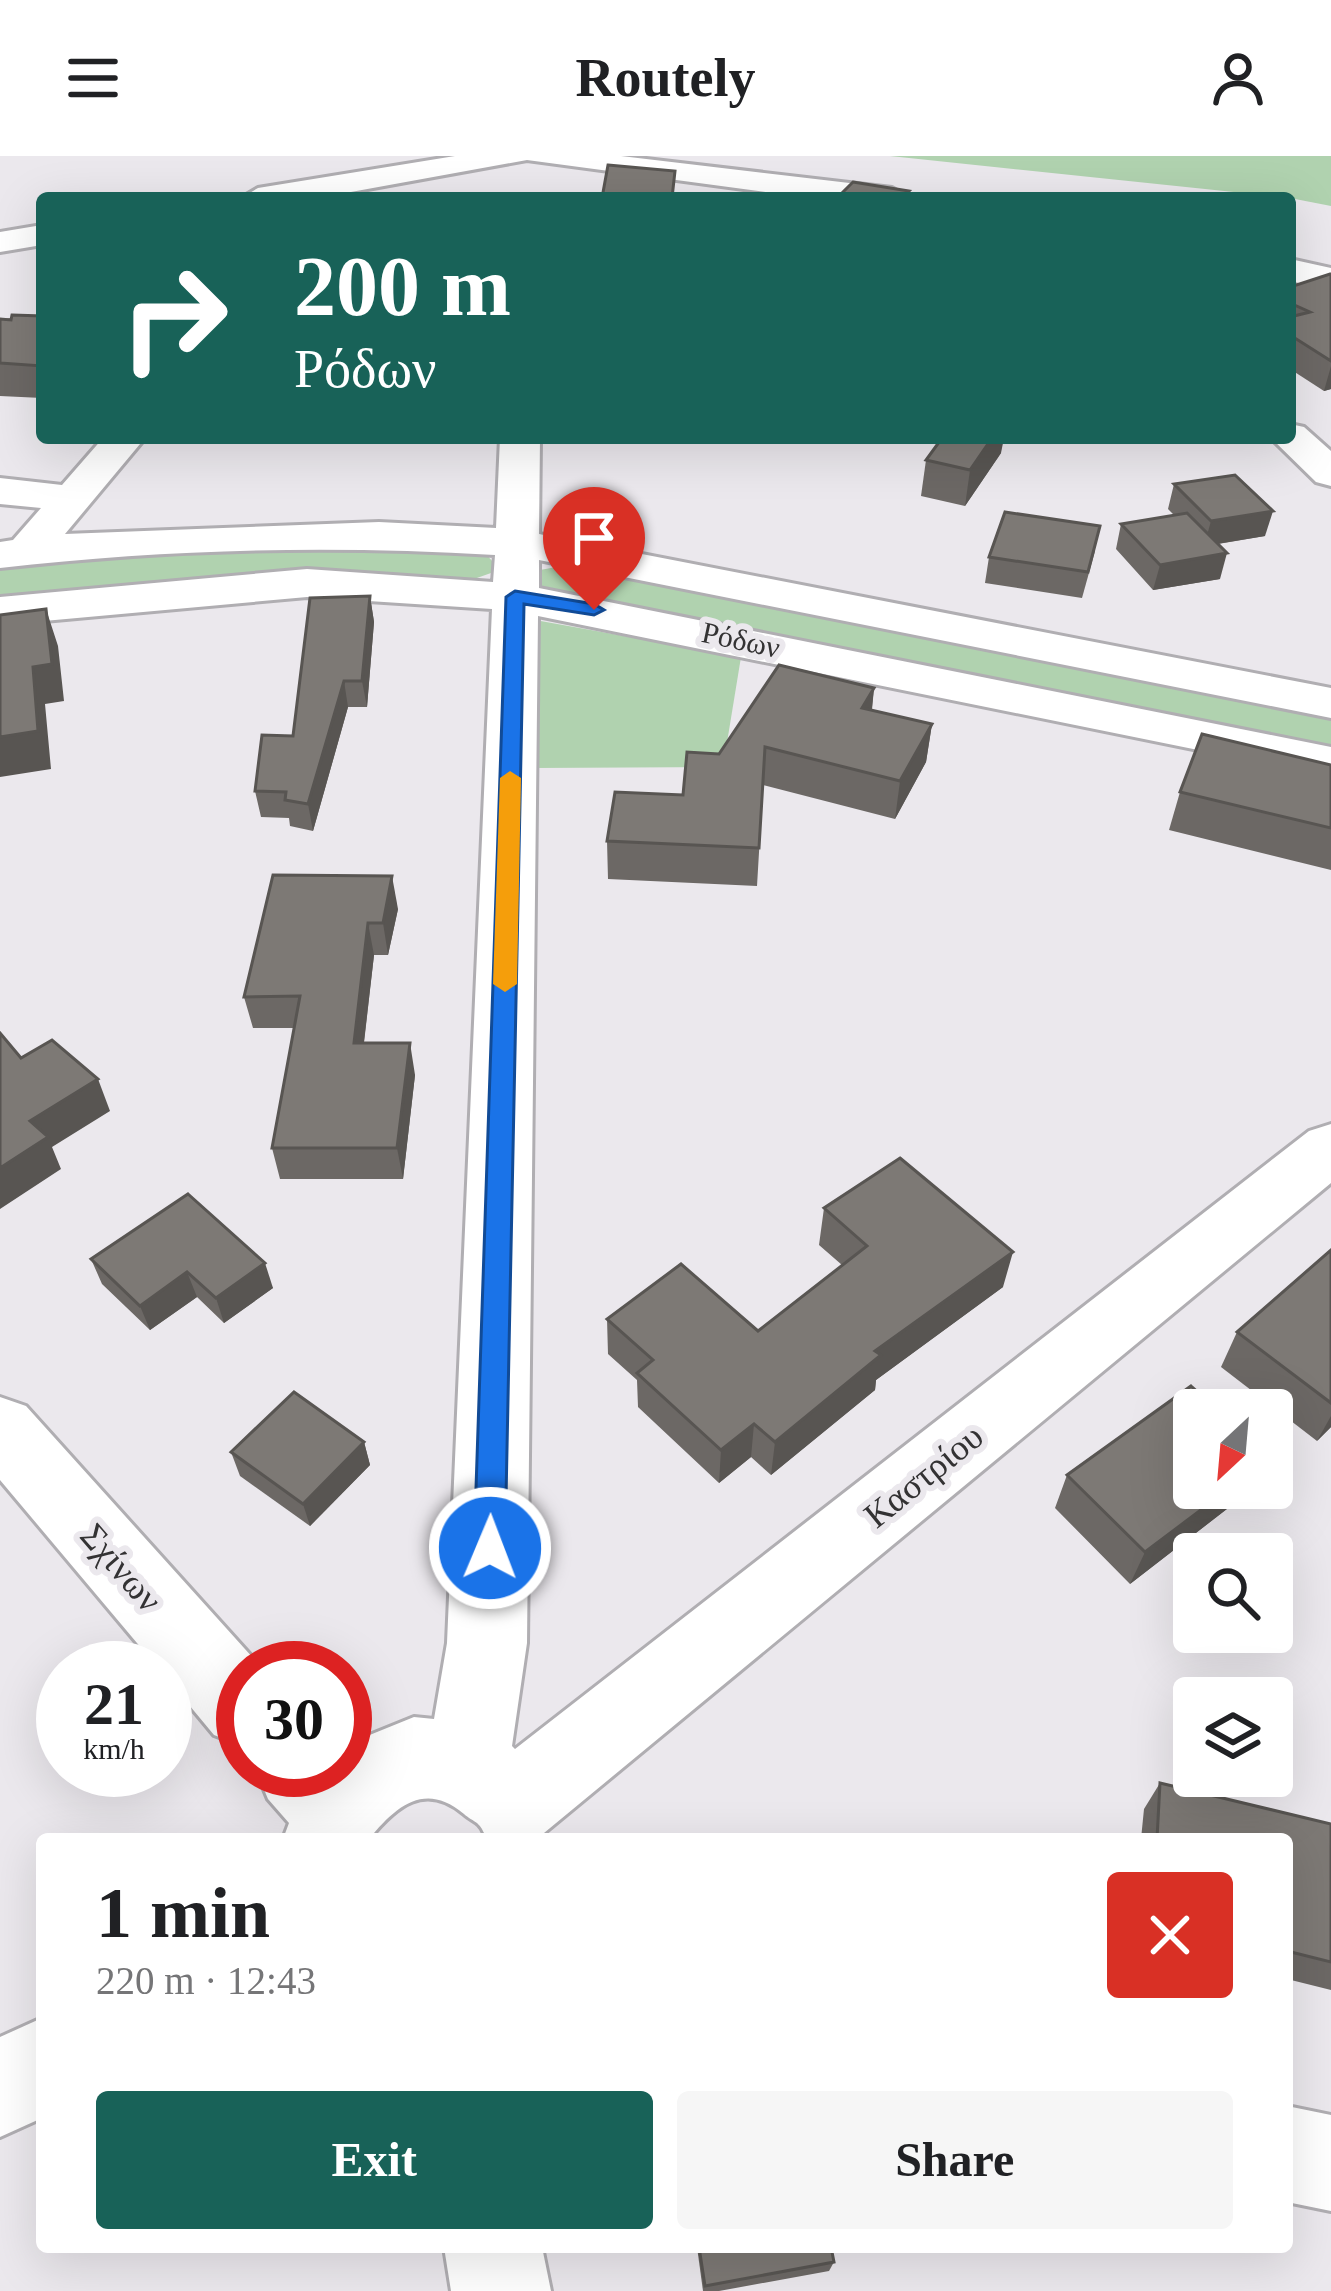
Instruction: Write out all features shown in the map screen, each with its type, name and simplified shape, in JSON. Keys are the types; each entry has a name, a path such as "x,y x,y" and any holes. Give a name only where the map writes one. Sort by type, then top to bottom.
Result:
{"street":[{"path":"301,192 526,161 833,192"},
{"path":"0,242 36,236"},
{"path":"1296,270 1331,279"},
{"path":"1296,441 1331,473"},
{"path":"14,552 75,499 120,444"},
{"path":"502,1801 487,1643 520,444"},
{"path":"0,491 75,499"},
{"name":"Ρόδων","path":"14,552 256,537 379,535 1331,762"},
{"name":"Ρόδων","path":"0,610 517,570 1331,703"},
{"name":"Καστρίου","path":"502,1801 1331,1148"},
{"name":"Σχίνων","path":"0,1428 216,1675"},
{"path":"320,1807 370,1776 414,1758 502,1801"},
{"path":"0,2090 36,2069"},
{"path":"1293,2155 1331,2163"},
{"path":"494,2253 501,2291"}],"green space":[{"path":"890,156 1331,156 1331,206 1296,199 1296,192 1233,192"},
{"path":"268,544 485,553 493,562 491,573 474,579 0,600 0,566"},
{"path":"567,565 1331,717 1331,751 551,593 534,582 540,570"},
{"path":"535,620 741,657 723,767 534,768"}],"building":[{"path":"608,165 675,171 673,192 603,192"},
{"path":"853,182 909,191 908,192 843,192"},
{"path":"1331,274 1331,361 1296,339 1296,316 1310,312 1296,306 1296,285"},
{"path":"12,315 36,316 36,366 0,363 0,319 11,320"},
{"path":"938,444 988,444 970,470 926,460"},
{"path":"1235,475 1273,511 1211,521 1174,484"},
{"path":"1005,512 1100,526 1088,572 989,557"},
{"path":"1187,513 1227,553 1160,565 1121,524"},
{"path":"370,596 362,681 344,681 308,804 285,800 286,792 255,791 262,735 293,736 310,598"},
{"path":"46,609 52,664 33,667 38,731 0,737 0,615"},
{"path":"779,665 874,688 862,708 932,724 900,781 765,747 759,848 607,841 615,792 683,795 687,752 719,754"},
{"path":"1202,734 1331,765 1331,828 1180,792"},
{"path":"273,875 392,876 383,923 368,923 354,1043 410,1043 397,1148 272,1148 300,996 244,997"},
{"path":"0,1033 21,1058 52,1040 98,1079 30,1121 48,1137 0,1168"},
{"path":"900,1158 1013,1252 875,1351 881,1355 775,1442 754,1424 721,1450 637,1373 653,1360 607,1319 681,1264 758,1331 867,1246 824,1208"},
{"path":"188,1194 265,1263 216,1298 187,1272 140,1306 91,1259"},
{"path":"1331,1250 1331,1403 1237,1332"},
{"path":"294,1392 364,1442 303,1504 231,1452"},
{"path":"1173,1399 1173,1509 1202,1509 1145,1552 1067,1475"},
{"path":"1160,1783 1173,1786 1173,1797 1218,1797 1331,1824 1331,1962 1293,1952 1293,1833 1157,1833"},
{"path":"700,2253 832,2253 834,2262 705,2286"}],"slow traffic":[{"path":"505,984 510,778"}],"route":[{"path":"490,1548 515,597 594,610"}]}
